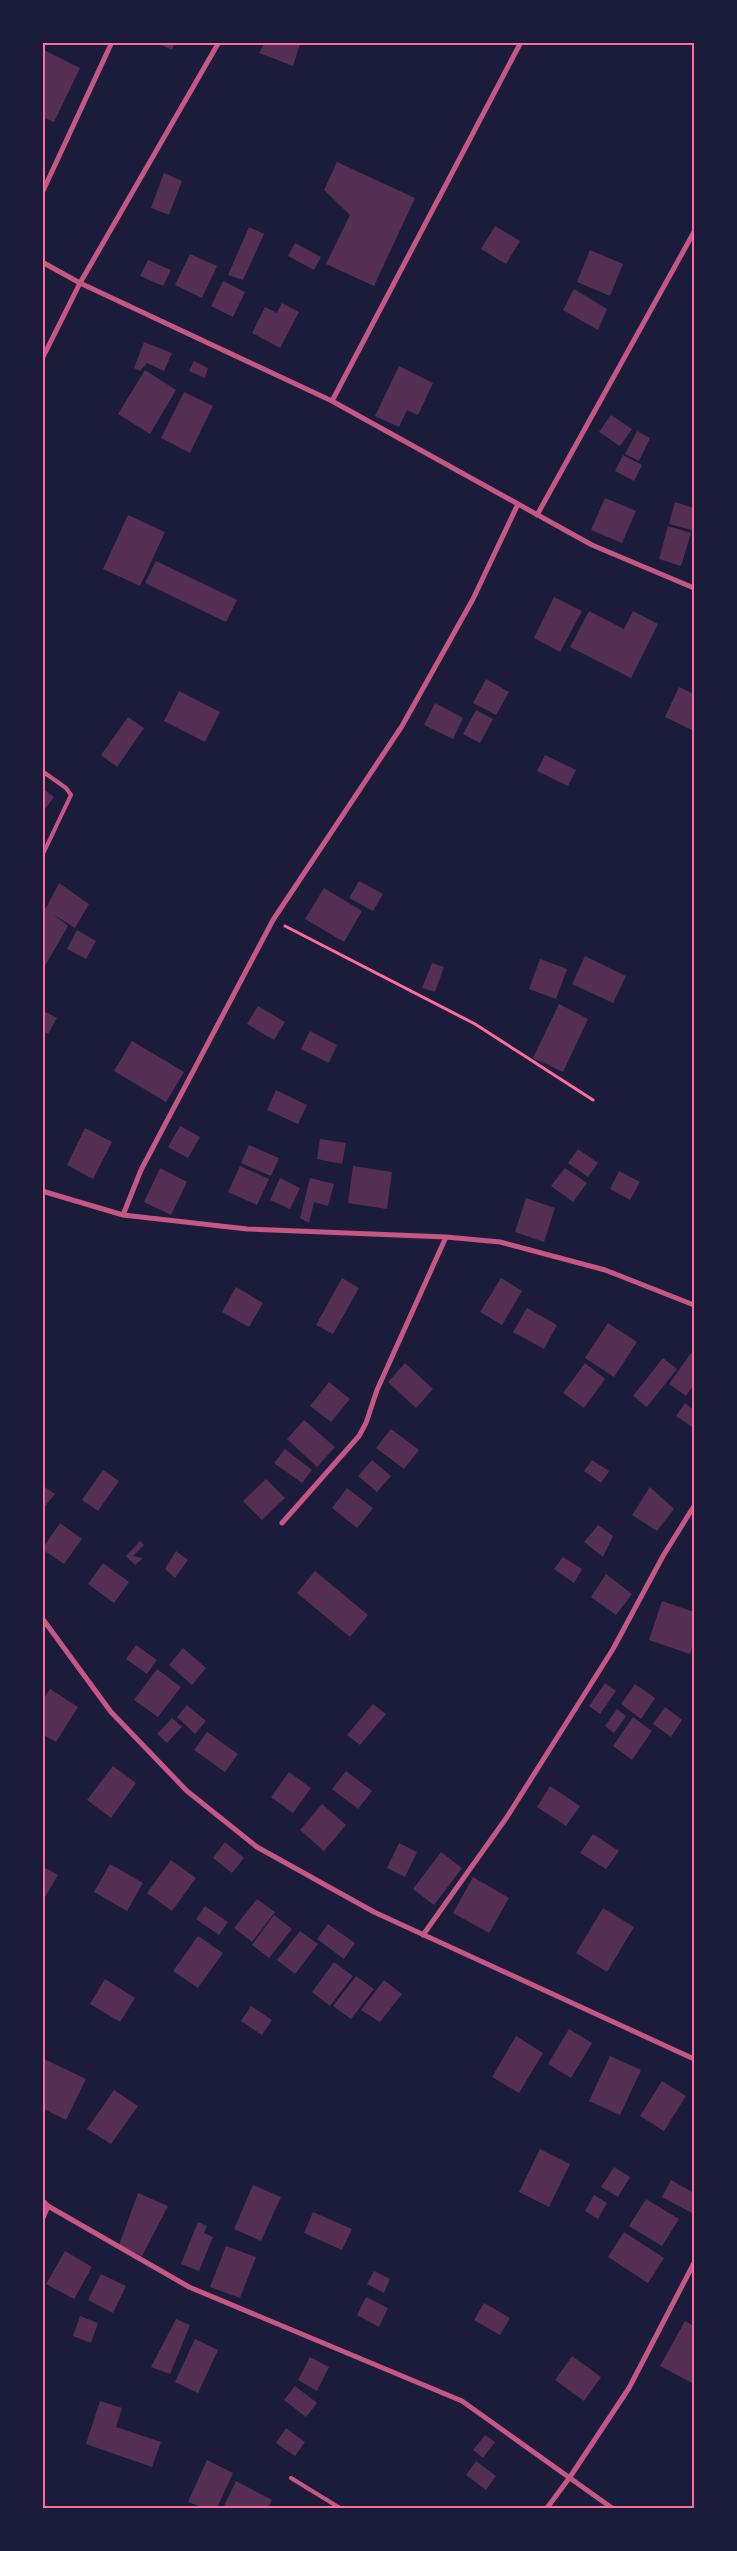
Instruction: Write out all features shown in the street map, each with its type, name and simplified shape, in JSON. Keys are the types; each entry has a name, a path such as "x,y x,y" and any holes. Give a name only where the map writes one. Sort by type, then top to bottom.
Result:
{"street":[{"path":"42,193 112,42"},
{"path":"42,359 80,283 219,42"},
{"path":"332,401 521,42"},
{"path":"538,515 694,232"},
{"path":"42,262 80,283 332,401 592,545 694,588"},
{"path":"123,1215 141,1170 273,920 402,726 473,599 518,504"},
{"path":"42,1191 123,1215 247,1229 446,1237 500,1242 605,1270 694,1304"},
{"path":"282,1523 358,1436 366,1423 377,1390 446,1237"},
{"path":"423,1934 507,1816 608,1658 663,1556 694,1506"},
{"path":"42,1618 111,1712 187,1791 257,1848 374,1912 694,2059"},
{"path":"42,2200 48,2206 189,2287 462,2401 612,2508"},
{"path":"42,2220 48,2206"},
{"path":"547,2508 570,2478 629,2388 694,2263"}],"lane":[{"path":"42,771 66,788 71,795 42,856"},
{"path":"292,2478 340,2508"}],"path":[{"path":"273,920 476,1024 593,1100"}],"building":[{"path":"156,42 175,42 172,50"},
{"path":"265,42 300,44 293,66 259,53"},
{"path":"42,49 80,68 54,122 42,117"},
{"path":"337,162 415,198 374,286 326,264 350,215 324,190"},
{"path":"164,173 182,181 169,215 151,208"},
{"path":"495,226 520,241 506,264 481,249"},
{"path":"249,227 264,234 243,280 228,275"},
{"path":"295,243 321,257 314,270 288,256"},
{"path":"590,250 623,264 610,296 577,282"},
{"path":"190,254 217,266 202,298 175,285"},
{"path":"148,260 171,270 163,286 140,276"},
{"path":"223,281 245,292 233,317 211,306"},
{"path":"574,289 607,309 598,330 563,310"},
{"path":"282,303 299,312 280,348 252,333 265,307 277,313"},
{"path":"144,342 172,353 164,371 147,363 140,371 134,368"},
{"path":"194,361 208,368 205,378 189,371"},
{"path":"399,366 433,383 418,415 407,410 399,427 375,416"},
{"path":"145,370 176,390 150,434 118,414"},
{"path":"184,392 213,406 190,453 161,438"},
{"path":"611,415 632,429 620,446 599,432"},
{"path":"637,431 650,438 639,461 625,454"},
{"path":"623,455 642,465 634,481 615,471"},
{"path":"605,498 636,511 622,543 591,530"},
{"path":"675,502 694,508 692,530 669,524"},
{"path":"128,515 165,532 140,586 103,569"},
{"path":"668,526 691,533 681,566 659,559"},
{"path":"156,561 237,600 226,622 145,583"},
{"path":"554,597 582,611 560,652 534,638"},
{"path":"589,611 624,629 633,611 658,624 631,678 570,647"},
{"path":"486,679 509,692 496,715 473,703"},
{"path":"679,687 694,694 694,731 665,717"},
{"path":"179,691 220,712 205,742 164,721"},
{"path":"435,703 463,718 453,739 424,725"},
{"path":"476,710 493,719 480,743 463,734"},
{"path":"128,717 144,728 117,767 101,755"},
{"path":"545,755 576,770 568,786 537,771"},
{"path":"42,788 54,797 42,813"},
{"path":"359,881 383,894 373,911 349,898"},
{"path":"59,883 89,904 75,928 53,914 68,926 42,971 42,907 46,908"},
{"path":"324,888 362,911 344,942 305,919"},
{"path":"77,930 96,941 86,959 67,949"},
{"path":"585,956 626,976 613,1003 572,984"},
{"path":"540,959 567,969 556,999 529,989"},
{"path":"432,963 444,967 435,992 422,988"},
{"path":"559,1004 588,1019 563,1072 533,1058"},
{"path":"258,1006 285,1022 274,1040 247,1024"},
{"path":"42,1010 57,1018 48,1034 42,1031"},
{"path":"310,1031 337,1045 329,1063 301,1049"},
{"path":"132,1041 184,1072 166,1102 114,1071"},
{"path":"276,1090 307,1105 298,1124 267,1110"},
{"path":"180,1126 200,1137 188,1158 168,1147"},
{"path":"85,1128 112,1142 93,1179 67,1165"},
{"path":"320,1139 346,1143 342,1164 317,1159"},
{"path":"249,1145 279,1158 271,1176 241,1163"},
{"path":"578,1149 598,1163 588,1177 568,1163"},
{"path":"240,1166 269,1179 257,1205 228,1192"},
{"path":"353,1166 392,1172 387,1209 348,1203"},
{"path":"160,1168 187,1182 171,1215 144,1202"},
{"path":"565,1168 587,1183 573,1202 551,1186"},
{"path":"619,1171 640,1182 630,1200 610,1189"},
{"path":"280,1178 300,1188 290,1209 270,1200"},
{"path":"310,1178 334,1184 328,1206 314,1202 309,1223 300,1218"},
{"path":"526,1198 555,1208 544,1242 515,1232"},
{"path":"342,1278 359,1288 333,1334 316,1325"},
{"path":"501,1278 522,1291 502,1325 480,1312"},
{"path":"236,1287 263,1303 249,1327 222,1312"},
{"path":"527,1308 557,1325 544,1349 513,1332"},
{"path":"608,1323 637,1342 614,1377 585,1358"},
{"path":"691,1353 694,1355 694,1384 686,1396 669,1384"},
{"path":"663,1358 677,1369 647,1407 633,1396"},
{"path":"405,1363 433,1389 416,1408 388,1382"},
{"path":"585,1363 605,1379 584,1408 563,1393"},
{"path":"329,1382 350,1399 331,1422 310,1406"},
{"path":"685,1403 694,1410 694,1424 692,1427 676,1416"},
{"path":"304,1420 335,1447 317,1467 287,1439"},
{"path":"391,1429 419,1450 404,1469 376,1448"},
{"path":"285,1449 312,1470 302,1483 274,1463"},
{"path":"372,1460 391,1476 377,1492 358,1476"},
{"path":"592,1460 609,1471 601,1483 584,1471"},
{"path":"103,1470 119,1481 98,1511 82,1500"},
{"path":"266,1479 285,1498 262,1520 243,1501"},
{"path":"42,1485 55,1494 42,1510"},
{"path":"650,1487 674,1509 657,1531 632,1515"},
{"path":"347,1488 373,1508 357,1528 332,1508"},
{"path":"60,1523 82,1539 64,1564 42,1549"},
{"path":"598,1525 613,1536 603,1557 584,1542"},
{"path":"140,1541 144,1545 133,1556 143,1558 135,1565 126,1556"},
{"path":"176,1551 188,1560 175,1578 165,1569"},
{"path":"563,1557 582,1569 574,1583 554,1569"},
{"path":"103,1563 129,1582 114,1603 88,1584"},
{"path":"315,1571 368,1615 350,1637 297,1593"},
{"path":"606,1574 632,1594 616,1615 591,1597"},
{"path":"662,1601 694,1612 694,1641 690,1654 649,1640"},
{"path":"136,1645 157,1660 147,1674 126,1659"},
{"path":"183,1648 206,1668 192,1685 169,1665"},
{"path":"157,1669 181,1687 158,1717 134,1700"},
{"path":"605,1683 616,1691 600,1714 589,1706"},
{"path":"635,1684 655,1698 641,1719 621,1704"},
{"path":"50,1689 78,1707 56,1742 42,1734 42,1701"},
{"path":"373,1704 386,1714 360,1745 347,1735"},
{"path":"187,1705 206,1721 195,1734 177,1717"},
{"path":"665,1707 682,1720 671,1737 653,1724"},
{"path":"617,1709 626,1716 614,1733 605,1726"},
{"path":"633,1717 652,1731 632,1760 613,1746"},
{"path":"172,1718 182,1727 167,1743 157,1734"},
{"path":"207,1732 238,1754 225,1772 194,1750"},
{"path":"113,1766 136,1783 111,1818 87,1800"},
{"path":"346,1771 372,1791 358,1809 332,1789"},
{"path":"289,1772 311,1788 293,1813 271,1797"},
{"path":"550,1786 580,1806 566,1826 537,1807"},
{"path":"322,1804 346,1825 324,1851 300,1830"},
{"path":"593,1834 619,1851 606,1869 580,1853"},
{"path":"225,1842 244,1858 232,1873 213,1858"},
{"path":"399,1843 417,1852 405,1877 387,1868"},
{"path":"441,1852 462,1868 434,1905 413,1889"},
{"path":"171,1860 196,1878 172,1911 147,1893"},
{"path":"110,1864 143,1883 127,1911 94,1892"},
{"path":"42,1866 58,1875 42,1902"},
{"path":"473,1877 509,1898 489,1933 453,1913"},
{"path":"257,1899 275,1912 252,1942 234,1928"},
{"path":"205,1906 228,1922 219,1935 196,1919"},
{"path":"603,1908 634,1927 607,1972 576,1953"},
{"path":"274,1915 292,1929 269,1958 252,1945"},
{"path":"328,1924 355,1943 344,1959 317,1939"},
{"path":"300,1931 318,1944 295,1974 277,1960"},
{"path":"198,1936 223,1953 198,1988 173,1971"},
{"path":"334,1962 353,1976 330,2006 312,1992"},
{"path":"356,1976 374,1989 351,2019 333,2006"},
{"path":"105,1979 135,1998 120,2022 90,2004"},
{"path":"384,1980 402,1994 380,2022 361,2010"},
{"path":"251,2006 272,2020 262,2035 241,2021"},
{"path":"569,2029 592,2043 571,2078 548,2064"},
{"path":"516,2036 543,2053 519,2093 492,2077"},
{"path":"610,2056 641,2070 620,2115 589,2101"},
{"path":"42,2058 86,2079 66,2120 42,2108"},
{"path":"662,2081 686,2096 664,2131 640,2116"},
{"path":"114,2090 138,2106 111,2144 87,2129"},
{"path":"540,2149 570,2164 549,2207 519,2192"},
{"path":"614,2167 630,2177 618,2197 601,2187"},
{"path":"671,2180 694,2193 694,2214 662,2197"},
{"path":"253,2185 281,2197 261,2241 234,2229"},
{"path":"138,2193 168,2206 142,2256 119,2245"},
{"path":"594,2195 607,2203 598,2219 585,2211"},
{"path":"646,2199 679,2219 662,2246 629,2226"},
{"path":"313,2212 352,2229 342,2250 304,2233"},
{"path":"198,2222 207,2226 204,2233 213,2237 199,2271 181,2264"},
{"path":"624,2232 664,2258 648,2283 608,2257"},
{"path":"226,2246 256,2257 240,2298 210,2287"},
{"path":"65,2251 92,2267 74,2299 46,2284"},
{"path":"374,2271 390,2279 384,2293 367,2284"},
{"path":"101,2274 126,2286 113,2313 88,2300"},
{"path":"366,2297 388,2308 379,2327 357,2315"},
{"path":"484,2303 510,2318 500,2335 474,2320"},
{"path":"80,2316 98,2323 91,2343 73,2336"},
{"path":"176,2319 190,2325 170,2374 151,2367"},
{"path":"685,2321 694,2326 694,2384 660,2366"},
{"path":"195,2339 218,2350 198,2393 175,2382"},
{"path":"572,2356 601,2377 584,2401 555,2380"},
{"path":"310,2357 329,2367 317,2391 298,2380"},
{"path":"295,2386 317,2403 306,2417 284,2400"},
{"path":"100,2401 122,2408 116,2427 161,2442 152,2467 86,2444"},
{"path":"286,2428 305,2442 295,2456 276,2443"},
{"path":"485,2435 495,2442 483,2458 473,2450"},
{"path":"207,2460 233,2473 217,2508 204,2508 188,2502"},
{"path":"476,2461 496,2476 486,2490 466,2475"},
{"path":"236,2481 272,2500 268,2508 223,2508"}]}
